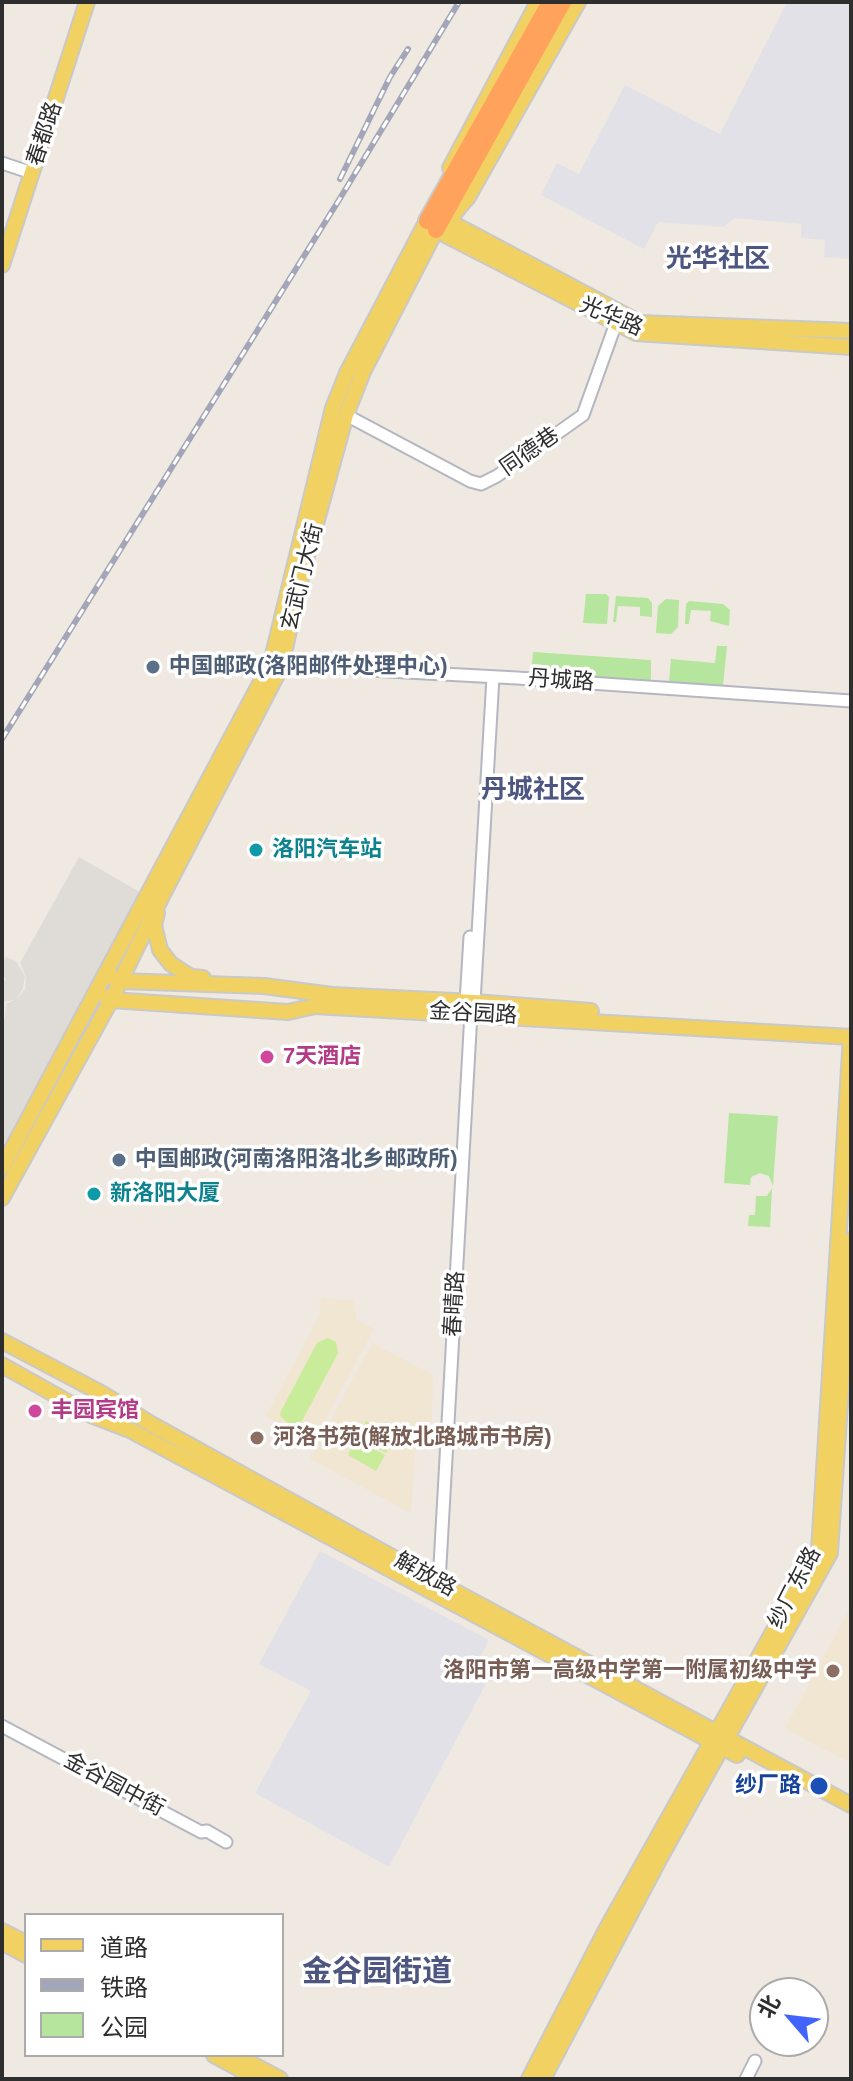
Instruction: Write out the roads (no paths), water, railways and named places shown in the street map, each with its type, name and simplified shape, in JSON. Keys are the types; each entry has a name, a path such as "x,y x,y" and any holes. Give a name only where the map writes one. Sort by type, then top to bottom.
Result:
{"highway":[{"path":"437,224 550,2"},
{"path":"470,161 563,2"}],"main road":[{"name":"春都路","path":"2,248 85,2"},
{"name":"玄武门大街","path":"2,1168 96,993 113,978 162,896 276,665 346,415 363,372 437,224 457,150 538,2"},
{"name":"玄武门大街","path":"2,1198 111,1000 113,978 276,665 333,408 347,373 437,224 468,197 578,2"},
{"name":"春都路","path":"2,265 29,172"},
{"name":"光华路","path":"437,224 636,333 851,347"},
{"name":"光华路","path":"437,224 640,323 851,331"},
{"path":"162,896 154,925 160,950 171,964 191,977 239,984"},
{"name":"金谷园路","path":"113,978 239,984 332,995 851,1037"},
{"name":"金谷园路","path":"96,993 111,1000 288,1012 315,1006 470,1006 851,1028"},
{"name":"纱厂东路","path":"543,2079 819,1550 851,1037"},
{"name":"纱厂东路","path":"529,2079 614,1915 830,1553 851,1240"},
{"name":"解放路","path":"2,1341 101,1393 437,1588"},
{"name":"解放路","path":"2,1365 91,1415 130,1430 437,1588 851,1815"},
{"name":"解放路","path":"719,1740 851,1805"},
{"path":"2,1931 24,1942"},
{"path":"2,1942 24,1954"},
{"path":"218,2057 258,2079"},
{"path":"239,2057 280,2079"}],"street":[{"path":"2,163 29,172"},
{"name":"同德巷","path":"346,415 481,484 583,415 616,323"},
{"name":"丹城路","path":"276,665 851,701"},
{"name":"春晴路","path":"437,1588 490,677"},
{"name":"金谷园中街","path":"2,1726 201,1832 207,1831 226,1842"},
{"path":"746,2079 755,2061"}],"railway":[{"path":"2,739 459,2"},
{"path":"340,179 390,77 408,49"}],"place":[{"name":"中国邮政(洛阳邮件处理中心)","path":"153,667"},
{"name":"洛阳汽车站","path":"256,850"},
{"name":"7天酒店","path":"267,1057"},
{"name":"中国邮政(河南洛阳洛北乡邮政所)","path":"119,1160"},
{"name":"新洛阳大厦","path":"94,1194"},
{"name":"丰园宾馆","path":"35,1411"},
{"name":"河洛书苑(解放北路城市书房)","path":"257,1438"},
{"name":"洛阳市第一高级中学第一附属初级中学","path":"833,1671"},
{"name":"纱厂路","path":"819,1786"}],"district":[{"name":"光华社区","path":"718,260"},
{"name":"丹城社区","path":"533,791"},
{"name":"金谷园街道","path":"377,1973"}]}
